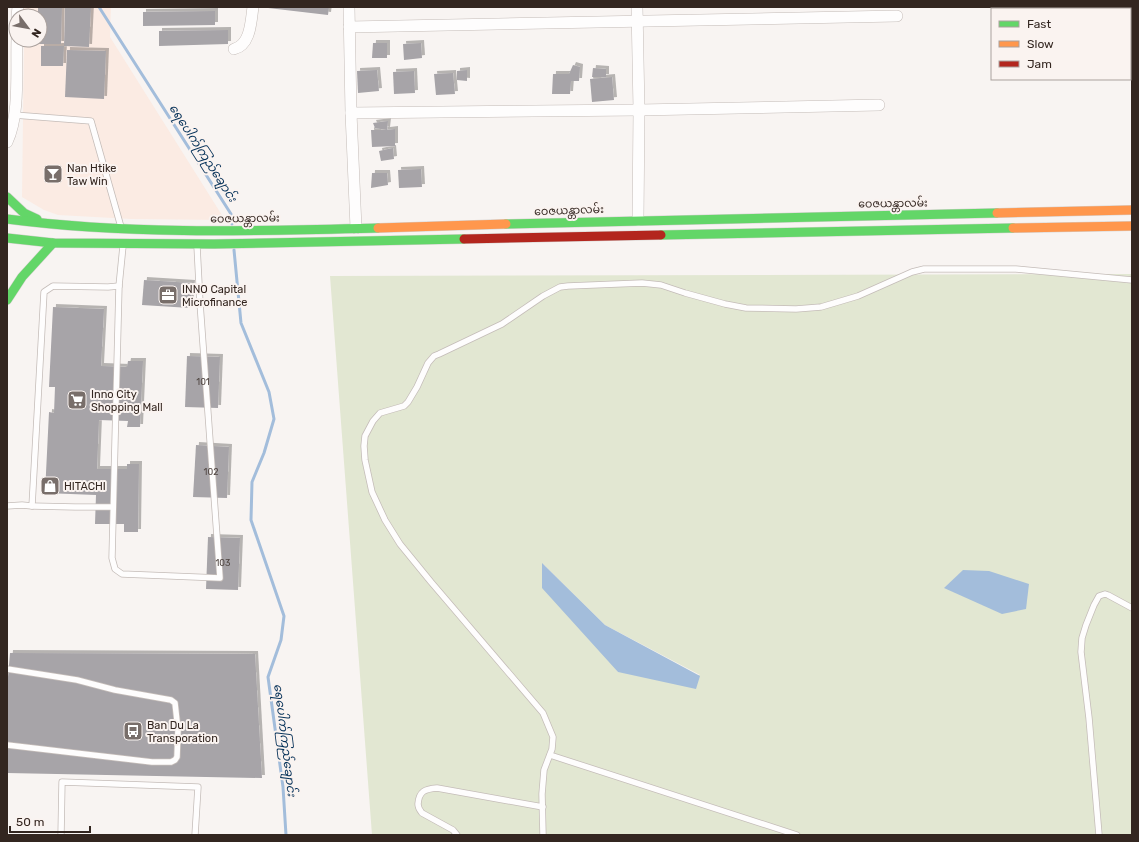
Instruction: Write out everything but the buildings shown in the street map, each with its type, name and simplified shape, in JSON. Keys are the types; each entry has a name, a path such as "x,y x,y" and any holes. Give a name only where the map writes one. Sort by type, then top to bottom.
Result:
{"main road":[{"path":"7,197 18,208 34,218 53,224"},
{"name":"ဝေဇယန္တာလမ်း","path":"7,218 122,230 213,231 638,220 1132,210"},
{"path":"7,238 53,244 214,244 1132,226"},
{"path":"7,300 12,290 32,265 53,244"}],"street":[{"path":"234,49 238,48 244,42 247,36 253,7"},
{"path":"349,7 351,114 356,228"},
{"path":"637,7 638,220"},
{"path":"349,27 897,16"},
{"path":"7,142 11,134 15,110 17,48"},
{"path":"351,114 879,105"}],"lane":[{"path":"14,115 91,121 122,230 123,244 119,286 112,558 115,568 122,574 220,578 196,231"},
{"path":"543,835 544,770 552,749 553,737 542,714 400,544 385,520 372,492 365,460 365,436 380,413 404,406 408,402 428,363 434,356 502,324 554,290 568,286 642,283 652,284 661,285 685,293 746,308 796,309 821,307 858,296 912,272 924,270 1016,269 1132,280"},
{"path":"32,506 44,292 53,286 119,286"},
{"path":"7,506 22,505 75,508 113,508"},
{"path":"1099,835 1089,718 1081,652 1082,638 1089,616 1099,596 1105,594 1108,595 1132,608"},
{"path":"7,669 77,680 115,690 171,700 175,703 178,730 177,756 175,760 171,762 152,762 7,745"},
{"path":"550,754 797,835"},
{"path":"61,835 62,782 198,786 195,835"},
{"path":"457,835 453,830 422,813 418,808 418,801 422,792 428,789 437,788 543,807"}],"shaded area":[{"path":"111,7 110,37 225,220 131,219 58,215 44,210 22,197 24,48 48,48 48,8 24,8"}],"green space":[{"path":"1132,274 1132,835 372,835 330,276","holes":["543,564 605,625 700,675 618,672"]}],"water":[{"path":"542,563 605,625 700,676 696,689 618,672 542,588"},
{"path":"963,570 989,571 1029,584 1026,609 1002,614 944,588"}],"waterway":[{"name":"ရေပေါက်ကြည်ချောင်း","path":"99,7 231,214 232,224"},
{"name":"ရေပေါက်ကြည်ချောင်း","path":"234,250 241,323 269,392 274,419 264,453 252,482 251,520 284,616 281,640 268,677 283,787 286,835"}],"traffic: fast":[{"path":"7,197 24,213 37,219"},
{"path":"506,224 997,213"},
{"path":"7,219 99,228 146,230 239,231 378,228"},
{"path":"661,235 1013,228"},
{"path":"7,238 53,243 214,244 464,239"},
{"path":"7,300 22,277 53,243"}],"traffic: slow":[{"path":"997,213 1132,210"},
{"path":"378,228 506,224"},
{"path":"1013,228 1132,226"}],"traffic: jam":[{"path":"464,239 661,235"}],"place":[{"name":"Nan Htike Taw Win","path":"53,174"},
{"name":"INNO Capital Microfinance","path":"168,295"},
{"name":"Inno City Shopping Mall","path":"77,400"},
{"name":"HITACHI","path":"50,486"},
{"name":"Ban Du La Transporation","path":"133,731"}]}
